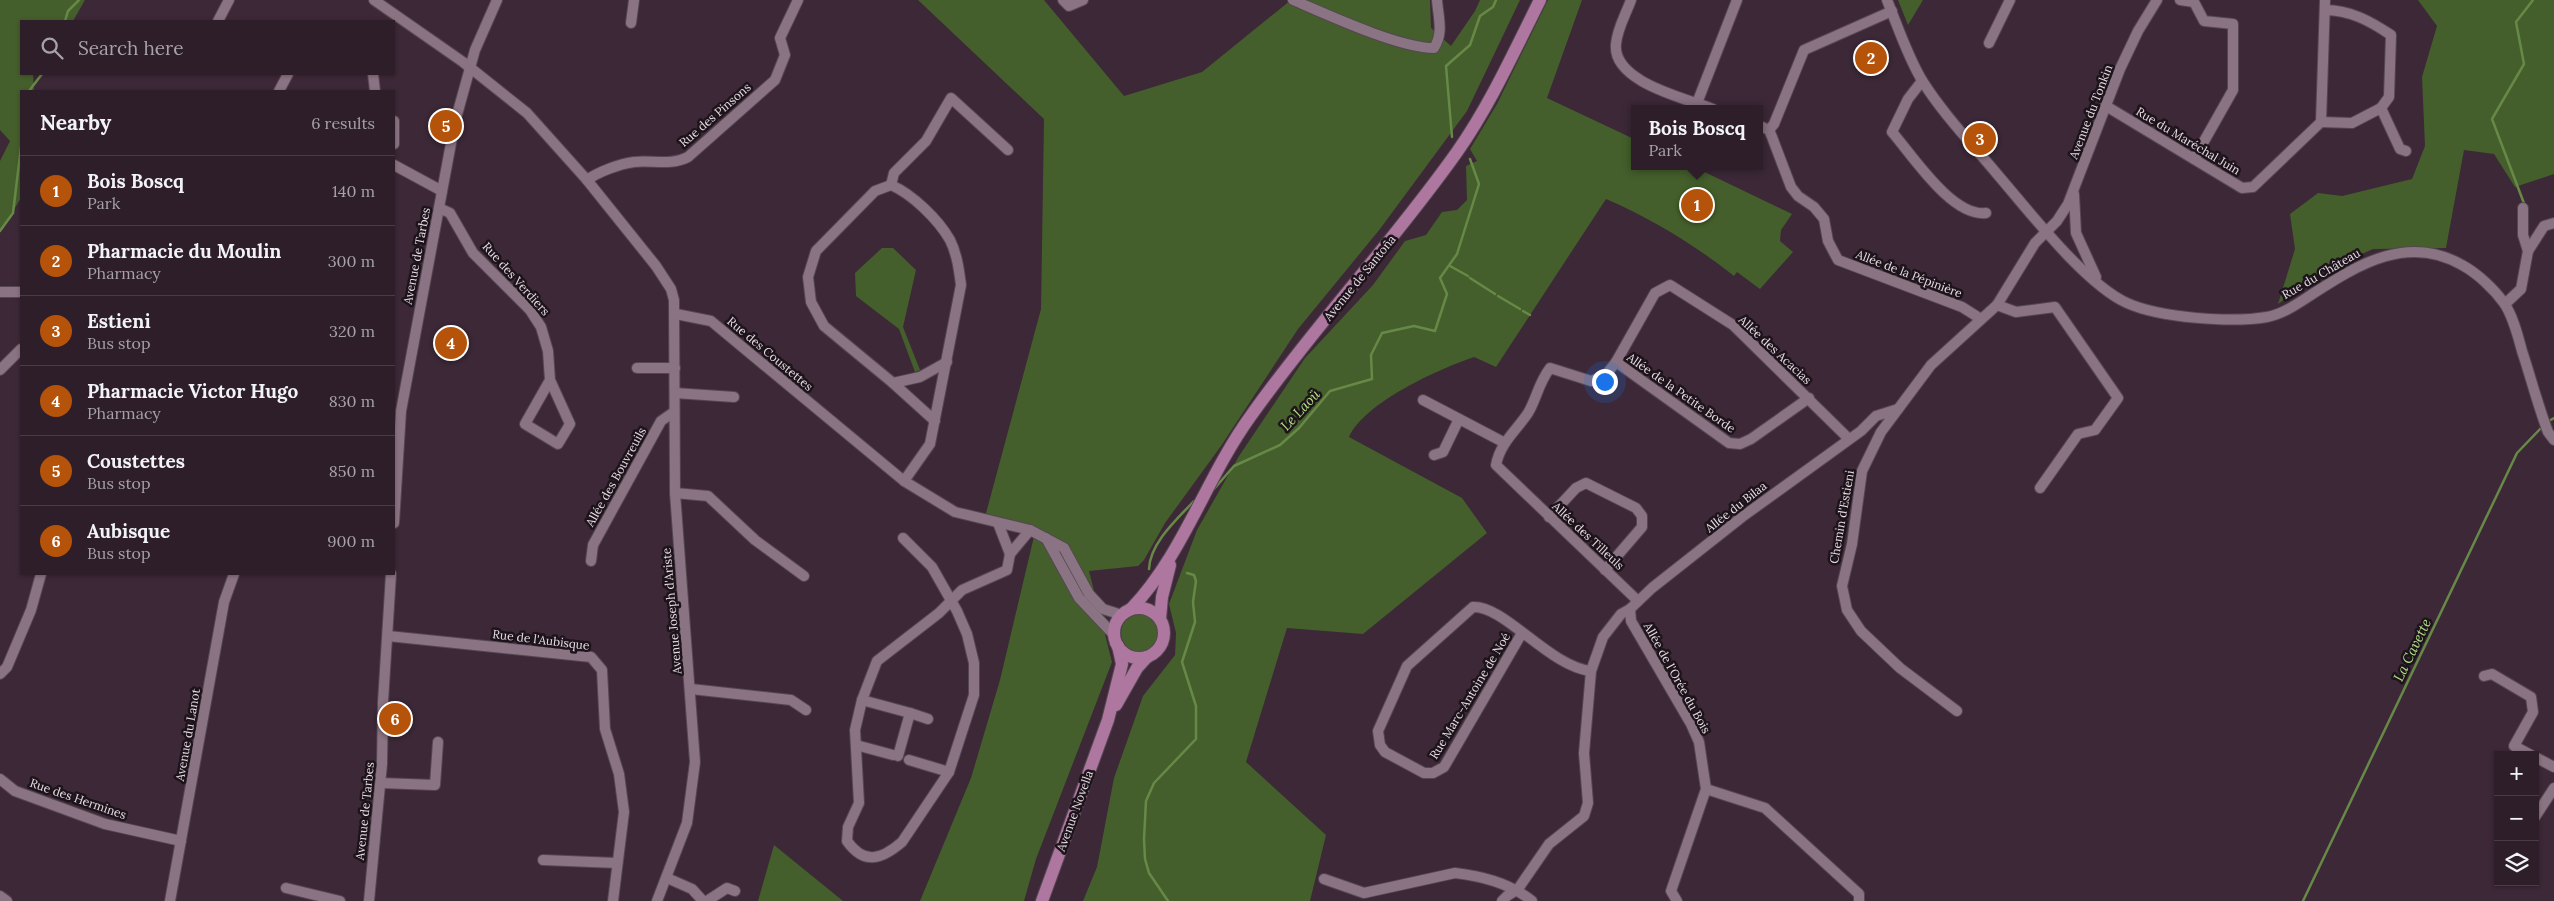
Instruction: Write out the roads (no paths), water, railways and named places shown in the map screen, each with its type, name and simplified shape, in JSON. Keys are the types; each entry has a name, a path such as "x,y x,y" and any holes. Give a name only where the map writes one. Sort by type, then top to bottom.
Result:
{"main road":[{"name":"Avenue de Santoña","path":"1127,612 1149,590 1174,551 1215,471 1249,418 1288,366 1403,224 1458,151 1488,100 1540,0"},
{"name":"Avenue de Santoña","path":"1160,619 1162,596 1174,551"},
{"path":"1148,609 1160,619 1165,634 1163,641 1160,648 1147,657 1130,657 1116,641 1117,620 1127,612 1148,609"},
{"name":"Avenue Novella","path":"1042,901 1108,720 1122,664 1116,641"},
{"name":"Avenue Novella","path":"1108,720 1137,668 1147,657"}],"street":[{"path":"219,20 229,0"},
{"path":"374,0 469,68 527,113 587,180 656,266 671,289 676,314"},
{"name":"Avenue de Tarbes","path":"395,504 400,412 458,110 469,68 482,30 497,0"},
{"path":"631,23 634,0"},
{"name":"Rue des Pinsons","path":"587,180 594,175 633,162 679,162 688,157 775,80 785,55 780,38 798,0"},
{"path":"1063,0 1068,6 1084,0"},
{"path":"1293,0 1379,34 1421,48 1434,48 1438,42 1440,31 1437,0"},
{"path":"1631,0 1618,34 1616,53 1621,66 1638,80 1702,105"},
{"path":"1697,103 1737,0"},
{"name":"Rue du Château","path":"1888,0 1922,81 1945,113 2047,231 2100,284 2125,302 2156,312 2234,318 2269,317 2294,306 2353,268 2373,258 2408,252 2445,258 2462,265 2484,282 2504,304 2516,332 2542,416 2551,436"},
{"path":"1989,43 2010,0"},
{"name":"Avenue du Tonkin","path":"1997,305 2035,244 2057,221 2074,192 2131,46 2157,0"},
{"path":"2180,0 2195,1 2204,21 2232,24 2233,90 2194,159"},
{"path":"2325,5 2371,22 2391,35 2389,97 2381,108 2352,123 2321,122 2325,5"},
{"path":"1764,128 1774,124 1804,50 1892,11"},
{"path":"280,90 287,75"},
{"path":"373,75 375,90"},
{"path":"1922,81 1908,99 1892,132 1952,202 1976,214 1986,213"},
{"path":"890,185 894,173 926,142 952,98 1008,150"},
{"name":"Rue du Maréchal Juin","path":"2106,106 2242,188 2253,187 2321,122"},
{"path":"2381,108 2400,149 2406,150"},
{"name":"Allée de la Pépinière","path":"1764,128 1791,187 1798,196 1814,207 1824,219 1828,241 1838,260 1962,307 1981,319"},
{"path":"395,166 442,191"},
{"path":"904,481 930,444 936,421 961,285 959,265 950,241 936,222 902,190 890,185 876,191 816,251 808,277 811,302 824,326 936,421"},
{"path":"2074,192 2076,233 2100,284"},
{"name":"Rue des Verdiers","path":"439,208 450,213 473,253 530,310 542,327 548,351 550,380 570,424 558,444 525,424 550,380"},
{"path":"2523,208 2522,234 2528,251"},
{"path":"2504,304 2521,289 2528,251 2544,226 2554,223"},
{"name":"Allée des Acacias","path":"1504,443 1528,412 1540,381 1550,368 1591,381 1604,376 1616,362 1655,293 1670,285 1733,325 1849,439"},
{"path":"0,292 20,292"},
{"path":"1997,305 2016,312 2056,306 2118,398 2095,430 2078,434 2040,488"},
{"name":"Chemin d'Estieni","path":"1958,711 1900,668 1861,631 1847,610 1842,586 1852,544 1862,472 1881,432 1931,365 1997,305"},
{"name":"Avenue Joseph d'Ariste","path":"657,901 687,823 692,793 694,762 691,689 676,492 674,412 676,314"},
{"name":"Rue des Coustettes","path":"676,314 711,321 904,481 955,512 1030,530 1064,548 1089,594 1103,609 1127,612"},
{"path":"0,370 20,349"},
{"path":"893,383 920,377 947,362"},
{"name":"Allée de la Petite Borde","path":"1616,362 1729,443 1740,444 1751,439 1809,398"},
{"path":"637,368 675,368"},
{"path":"675,393 734,397"},
{"path":"1423,400 1504,443"},
{"name":"Allée du Bilaa","path":"1502,901 1518,889 1549,844 1584,816 1588,803 1584,753 1591,671 1603,637 1621,614 1630,609 1742,516 1861,431 1876,416 1898,408"},
{"name":"Allée des Bouvreuils","path":"591,561 593,545 662,420 674,412"},
{"path":"1434,455 1443,452 1459,419"},
{"path":"1861,431 1873,428 1881,432"},
{"name":"Allée des Tilleuls","path":"1504,443 1496,466 1520,491 1638,601"},
{"path":"1549,517 1576,488 1586,483 1636,508 1642,516 1642,527 1605,570"},
{"path":"676,492 708,496 755,540 804,576"},
{"path":"998,523 1010,554"},
{"path":"903,538 932,567 952,600 967,634 974,663 974,695 949,772 902,842 891,851 871,858 856,854 847,841 848,827 859,803 855,730 862,700 877,661 939,613 952,600 962,590 1007,570 1010,554 1030,530"},
{"path":"1046,537 1079,598 1116,641"},
{"path":"0,674 6,667 31,610 41,575"},
{"name":"Avenue du Lanot","path":"170,901 224,602 234,575"},
{"name":"Avenue de Tarbes","path":"369,901 381,783 391,575"},
{"name":"Rue Marc-Antoine de Noé","path":"1522,634 1444,767 1433,774 1424,773 1385,752 1380,745 1378,731 1407,666 1465,612 1473,607 1482,607 1522,634 1569,666 1591,671"},
{"name":"Allée de l'Orée du Bois","path":"1630,609 1631,621 1691,724 1699,742 1706,789 1671,892 1677,901"},
{"name":"Rue de l'Aubisque","path":"388,636 591,656 602,670 605,729 619,774 624,812 613,901"},
{"path":"2484,676 2492,674 2531,697 2533,712 2514,746 2523,751"},
{"path":"691,689 791,700 806,710"},
{"path":"862,700 928,719"},
{"path":"856,745 895,756 910,713"},
{"path":"381,783 435,785 438,742"},
{"path":"2539,759 2554,767"},
{"path":"909,760 949,772"},
{"name":"Rue des Hermines","path":"0,779 15,791 105,824 181,841"},
{"path":"2539,811 2554,788"},
{"path":"1706,789 1765,808 1859,894 1859,901"},
{"path":"544,860 617,863"},
{"path":"1324,879 1364,893 1455,873 1468,874 1518,889 1532,901"},
{"path":"667,878 692,889 703,901"},
{"path":"286,888 340,901"},
{"path":"707,901 727,888 735,891"},
{"path":"0,896 7,901"}],"waterway":[{"path":"65,20 68,11 79,0"},
{"name":"Le Laoü","path":"1452,137 1446,66 1470,45 1480,16 1493,7 1496,0"},
{"path":"2525,206 2492,119 2524,64 2516,22 2533,0"},
{"path":"30,90 41,75"},
{"path":"0,231 13,213 20,155"},
{"name":"Le Laoü","path":"1214,489 1234,466 1280,445 1299,428 1330,391 1372,379 1371,355 1382,333 1414,326 1435,331 1447,294 1440,278 1457,254 1479,184 1470,159"},
{"path":"1450,266 1468,276"},
{"path":"1470,278 1495,294"},
{"path":"1498,296 1520,309"},
{"path":"1523,311 1530,315"},
{"name":"La Cavette","path":"2547,422 2554,418"},
{"name":"La Cavette","path":"2303,901 2517,453 2543,426"},
{"name":"Le Laoü","path":"1149,569 1154,550 1159,541 1194,501"},
{"name":"Le Laoü","path":"1168,901 1149,873 1145,859 1146,801 1154,783 1196,739 1196,706 1182,662 1195,622 1193,602 1196,581 1194,575 1187,573"}],"place":[{"name":"Pharmacie du Moulin","path":"1871,58"},
{"name":"Coustettes","path":"446,126"},
{"name":"Estieni","path":"1980,139"},
{"name":"Bois Boscq","path":"1697,205"},
{"name":"Pharmacie Victor Hugo","path":"451,343"},
{"name":"Aubisque","path":"395,719"}]}
